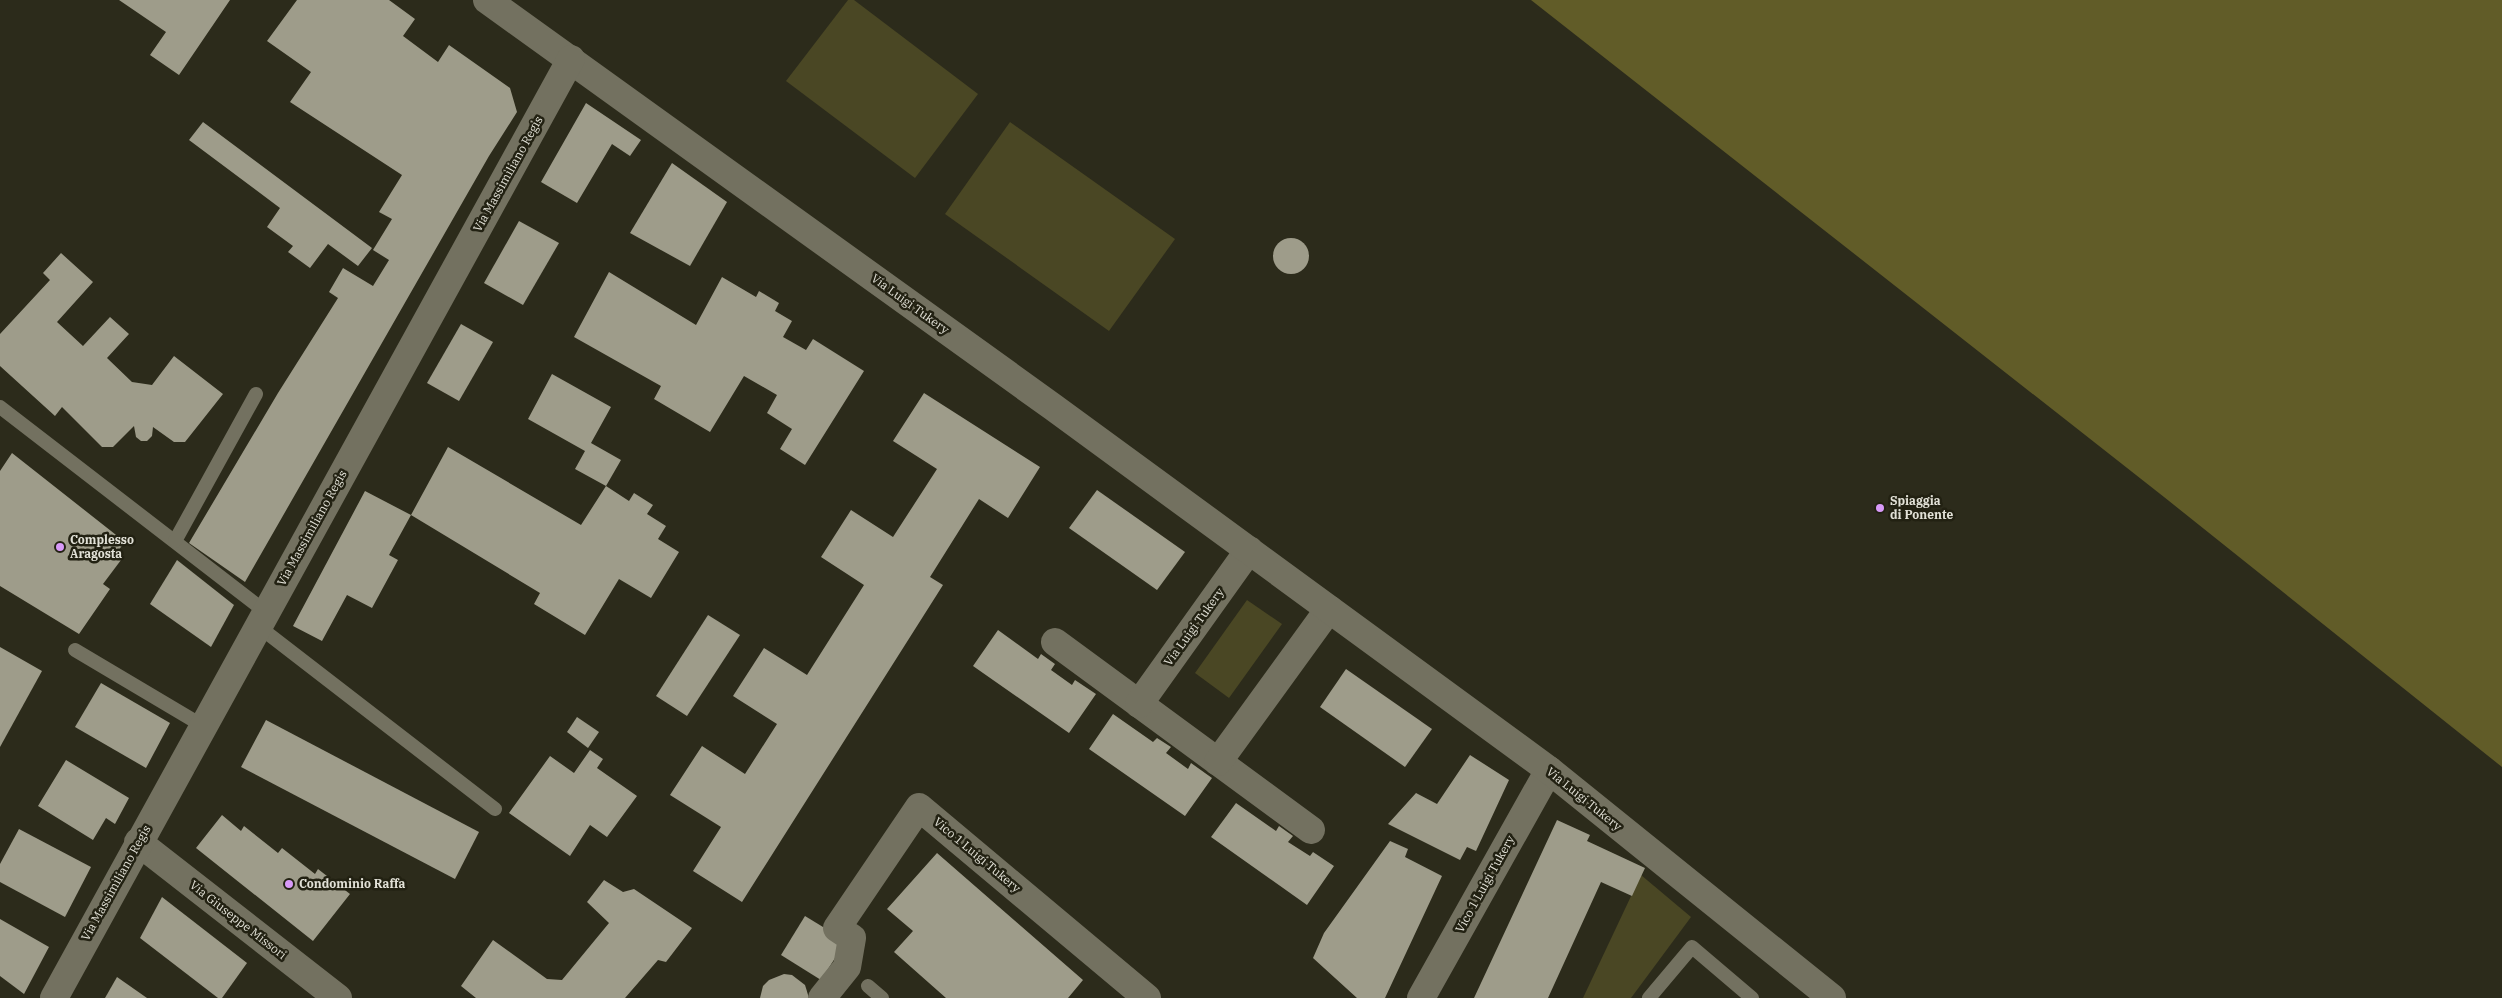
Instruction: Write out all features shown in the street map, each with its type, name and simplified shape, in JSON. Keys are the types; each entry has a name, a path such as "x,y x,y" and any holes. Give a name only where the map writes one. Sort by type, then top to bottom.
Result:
{"street":[{"name":"Via Luigi Tukery","path":"487,0 1249,550 1549,770 1832,998"},
{"name":"Via Massimiliano Regis","path":"54,998 138,842 571,60"},
{"name":"Via Luigi Tukery","path":"1139,704 1249,550"},
{"path":"1218,762 1329,609"},
{"path":"1055,642 1311,830"},
{"name":"Vico 1 Luigi Tukery","path":"1421,998 1549,770"},
{"name":"Vico 1 Luigi Tukery","path":"822,998 847,967 852,938 837,928 919,807 1147,998"},
{"name":"Via Giuseppe Missori","path":"138,842 338,998"}],"lane":[{"path":"175,541 256,394"},
{"path":"0,406 175,541 262,619 495,808"},
{"path":"75,650 203,726"},
{"path":"1649,998 1692,947 1752,998"},
{"path":"868,986 882,998"}],"shaded area":[{"path":"848,0 854,0 978,94 915,178 786,81"},
{"path":"1531,0 2502,0 2502,767 2164,497"},
{"path":"1010,122 1175,239 1109,331 945,214"},
{"path":"1247,600 1282,624 1229,698 1195,673"},
{"path":"1641,875 1691,917 1631,998 1583,998"}],"building":[{"path":"119,0 230,0 179,75 150,55 166,32"},
{"path":"297,0 389,0 415,19 403,36 438,62 449,45 510,88 517,112 489,156 245,582 189,543 278,393 338,298 329,292 343,268 373,286 389,260 373,250 392,219 379,212 402,175 290,102 311,72 267,41"},
{"path":"586,103 641,140 630,156 612,144 577,203 541,182"},
{"path":"203,122 372,248 358,266 328,244 310,268 288,252 293,246 267,227 280,208 189,140"},
{"path":"672,163 727,202 690,266 630,233"},
{"path":"519,221 559,243 523,305 484,283"},
{"path":"1291,238 1298,239 1304,243 1308,249 1308,263 1304,269 1298,273 1291,274 1284,273 1278,269 1274,263 1273,256 1274,249 1278,243 1284,239"},
{"path":"61,253 93,282 57,322 83,346 110,317 129,334 107,358 132,382 152,385 174,356 223,394 185,442 174,442 153,427 152,436 147,441 141,441 136,437 134,426 113,447 102,447 62,407 55,416 0,366 0,334 50,280 43,273"},
{"path":"609,272 696,325 722,277 756,297 759,291 779,303 775,311 792,321 783,337 806,350 813,339 864,371 805,465 780,449 792,429 767,413 777,395 744,376 710,432 654,399 661,386 574,337"},
{"path":"461,324 493,342 459,401 427,383"},
{"path":"552,374 611,407 591,443 621,460 606,486 575,469 585,451 528,419"},
{"path":"924,393 1040,467 1008,518 979,499 930,577 943,585 742,902 693,871 721,827 670,795 702,746 745,774 777,724 733,696 764,648 807,675 864,585 821,557 851,510 893,537 937,469 893,441"},
{"path":"448,447 581,525 606,486 629,501 634,493 653,505 647,514 666,526 658,539 679,552 651,598 619,579 585,635 534,604 540,593 411,515"},
{"name":"Complesso Aragosta","path":"12,453 125,542 117,552 124,556 103,584 110,589 79,634 0,586 0,471"},
{"path":"1097,490 1185,552 1157,590 1069,528"},
{"path":"365,491 411,515 389,555 398,560 372,608 347,595 322,641 293,626"},
{"path":"177,560 234,605 211,647 150,604"},
{"path":"708,615 740,635 687,716 656,696"},
{"path":"998,630 1038,659 1041,654 1055,664 1051,670 1072,685 1075,680 1096,694 1069,733 973,666"},
{"path":"0,647 42,671 0,747"},
{"path":"1346,669 1432,729 1405,767 1320,707"},
{"path":"101,683 170,723 146,768 75,727"},
{"path":"1113,714 1153,742 1157,738 1171,747 1166,753 1188,769 1191,763 1212,778 1185,816 1089,749"},
{"path":"577,717 599,732 588,748 567,732"},
{"path":"266,720 479,832 455,879 241,767"},
{"path":"590,750 603,759 597,768 637,796 607,837 590,825 570,856 509,813 550,756 574,773"},
{"path":"1470,755 1509,780 1476,851 1467,847 1460,860 1388,824 1416,793 1437,804"},
{"path":"66,760 129,798 115,824 106,818 93,840 38,806"},
{"path":"1236,803 1276,831 1279,826 1293,836 1288,842 1310,856 1313,852 1334,866 1307,905 1211,837"},
{"name":"Condominio Raffa","path":"222,815 241,831 244,826 278,853 282,848 315,874 318,869 350,894 313,941 196,848"},
{"path":"1557,820 1590,835 1587,841 1645,868 1632,896 1601,882 1548,998 1474,998"},
{"path":"19,829 91,867 65,917 0,882 0,864"},
{"path":"1390,841 1408,849 1405,857 1442,876 1385,998 1357,998 1313,958 1324,933"},
{"path":"937,853 1083,980 1068,998 946,998 894,952 913,931 887,909"},
{"path":"604,880 623,892 634,889 692,928 666,962 658,960 625,998 476,998 461,986 493,940 547,979 562,980 609,923 587,902"},
{"path":"162,897 247,963 222,998 218,998 140,938"},
{"path":"805,916 846,941 821,980 781,955"},
{"path":"0,919 49,947 24,994 0,976"},
{"path":"784,974 792,975 805,985 809,998 760,998 763,986 769,980"},
{"path":"117,977 147,998 105,998"}],"place":[{"name":"Spiaggia di Ponente","path":"1880,508"},
{"name":"Complesso Aragosta","path":"60,547"},
{"name":"Condominio Raffa","path":"289,884"}]}
